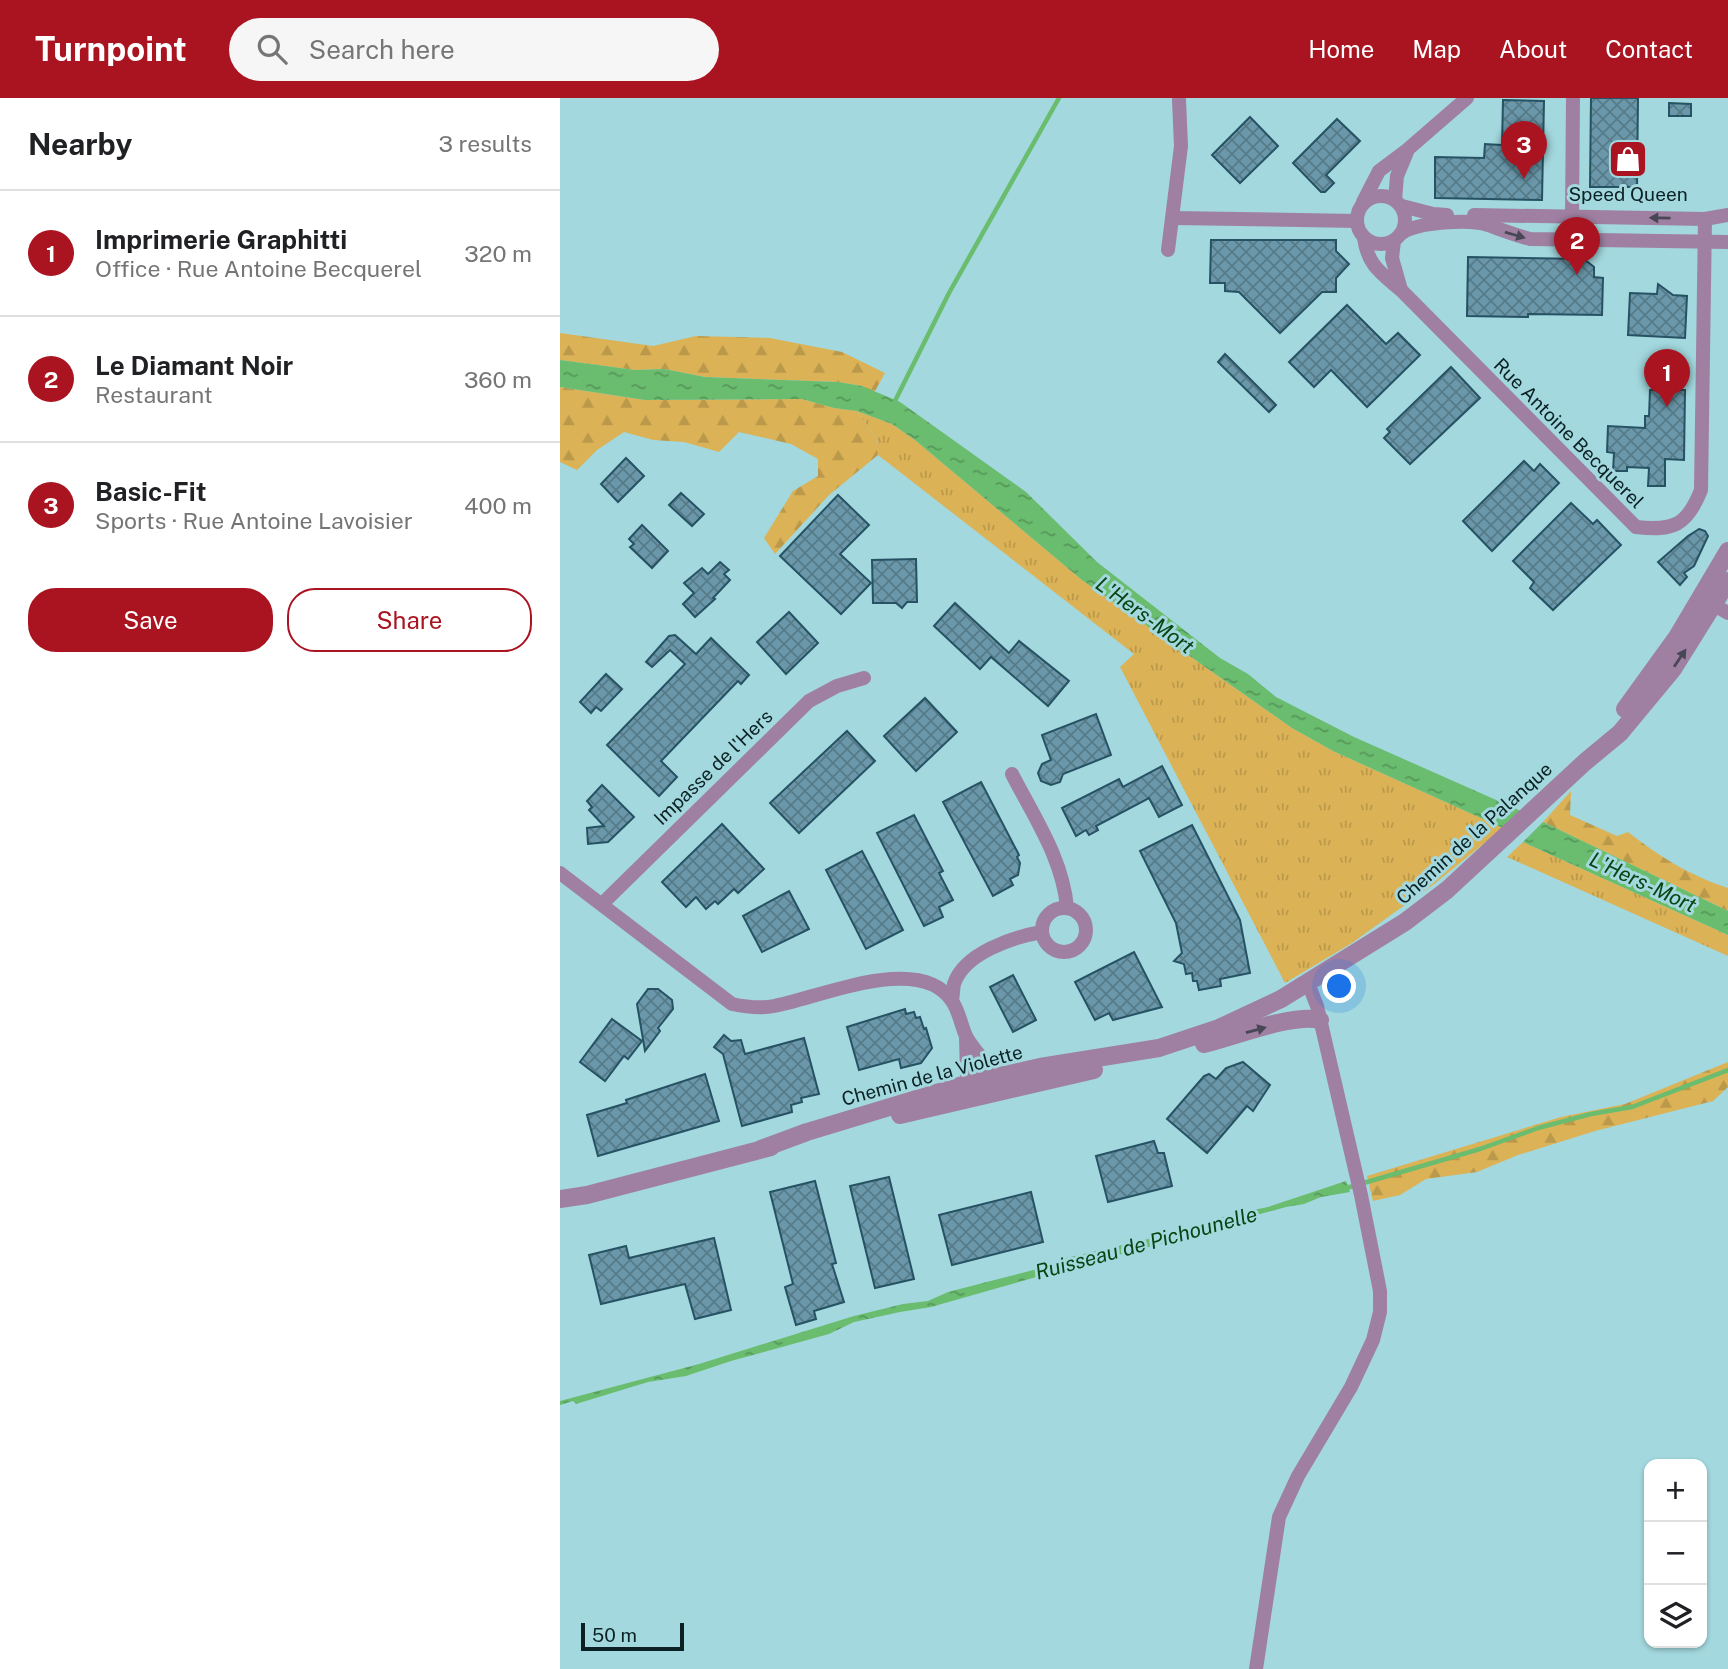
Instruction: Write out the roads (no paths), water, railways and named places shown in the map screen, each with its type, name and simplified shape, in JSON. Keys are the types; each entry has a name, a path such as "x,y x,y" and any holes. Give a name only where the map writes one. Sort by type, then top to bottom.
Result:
{"street":[{"path":"1468,98 1379,171 1358,212 1357,221 1364,238 1373,243 1384,244 1412,226 1433,223 1485,224 1530,239 1728,242"},
{"path":"1572,217 1573,98"},
{"path":"1168,250 1181,146 1179,100"},
{"path":"1398,237 1406,220 1399,203 1397,176 1407,150"},
{"path":"1363,204 1373,197 1384,195 1433,214 1705,219 1728,215"},
{"path":"1173,218 1357,221"},
{"name":"Rue Antoine Becquerel","path":"1364,238 1366,254 1375,268 1402,291 1636,527 1660,530 1679,523 1693,510 1701,490 1705,219"},
{"name":"Rue Antoine Becquerel","path":"1398,237 1392,258 1402,291"},
{"name":"Chemin de la Palanque","path":"1281,999 1405,922 1481,859 1585,762 1654,670 1721,594 1728,551"},
{"name":"Impasse de l'Hers","path":"602,904 809,701 837,686 864,678"},
{"path":"1012,775 1055,857 1063,877 1067,908"},
{"path":"560,873 732,1004 751,1008 773,1007 885,979 908,978 922,980 952,1000"},
{"path":"1067,908 1083,919 1086,929 1079,946 1061,952 1051,948 1042,932 1042,924 1052,911 1067,908"},
{"path":"966,1037 968,1083 973,1091 983,1096 991,1086 993,1077 966,1037 952,1000 954,984 971,960 1016,937 1042,932"},
{"path":"1256,1669 1279,1517 1298,1476 1351,1387 1373,1340 1380,1312 1380,1291 1362,1195 1320,1020 1308,983"},
{"name":"Chemin de la Violette","path":"761,1149 807,1132 968,1083 1047,1066 1159,1048 1219,1028 1281,999"},
{"name":"Chemin de la Violette","path":"560,1199 587,1195 761,1149 1165,1055 1289,1021 1304,1018 1320,1020"},
{"name":"Chemin de la Violette","path":"1143,1058 1159,1048"}],"water":[{"name":"L'Hers-Mort","path":"560,360 635,370 664,369 705,377 838,382 862,386 900,402 1026,492 1097,562 1220,658 1248,674 1276,697 1354,737 1521,811 1503,828 1333,751 1292,728 1082,580 915,440 892,424 857,411 802,399 645,400 560,387"},
{"name":"L'Hers-Mort","path":"1543,822 1728,911 1728,935 1523,842"},
{"path":"1346,1181 1350,1192 1321,1197 1304,1204 1081,1265 1068,1265 1047,1274 931,1307 854,1322 829,1334 686,1376 648,1382 576,1404 573,1401 560,1405 560,1401 699,1364 854,1316 928,1301 948,1292 1049,1266 1066,1258 1187,1230"}],"waterway":[{"path":"893,405 949,293 1059,98"},
{"name":"Ruisseau de Pichounelle","path":"1343,1189 1480,1149 1538,1128 1591,1114 1632,1107 1728,1070"}],"place":[{"name":"Speed Queen","path":"1628,159"},
{"name":"Basic-Fit","path":"1524,179"},
{"name":"Le Diamant Noir","path":"1577,275"},
{"name":"Imprimerie Graphitti","path":"1667,407"}]}
